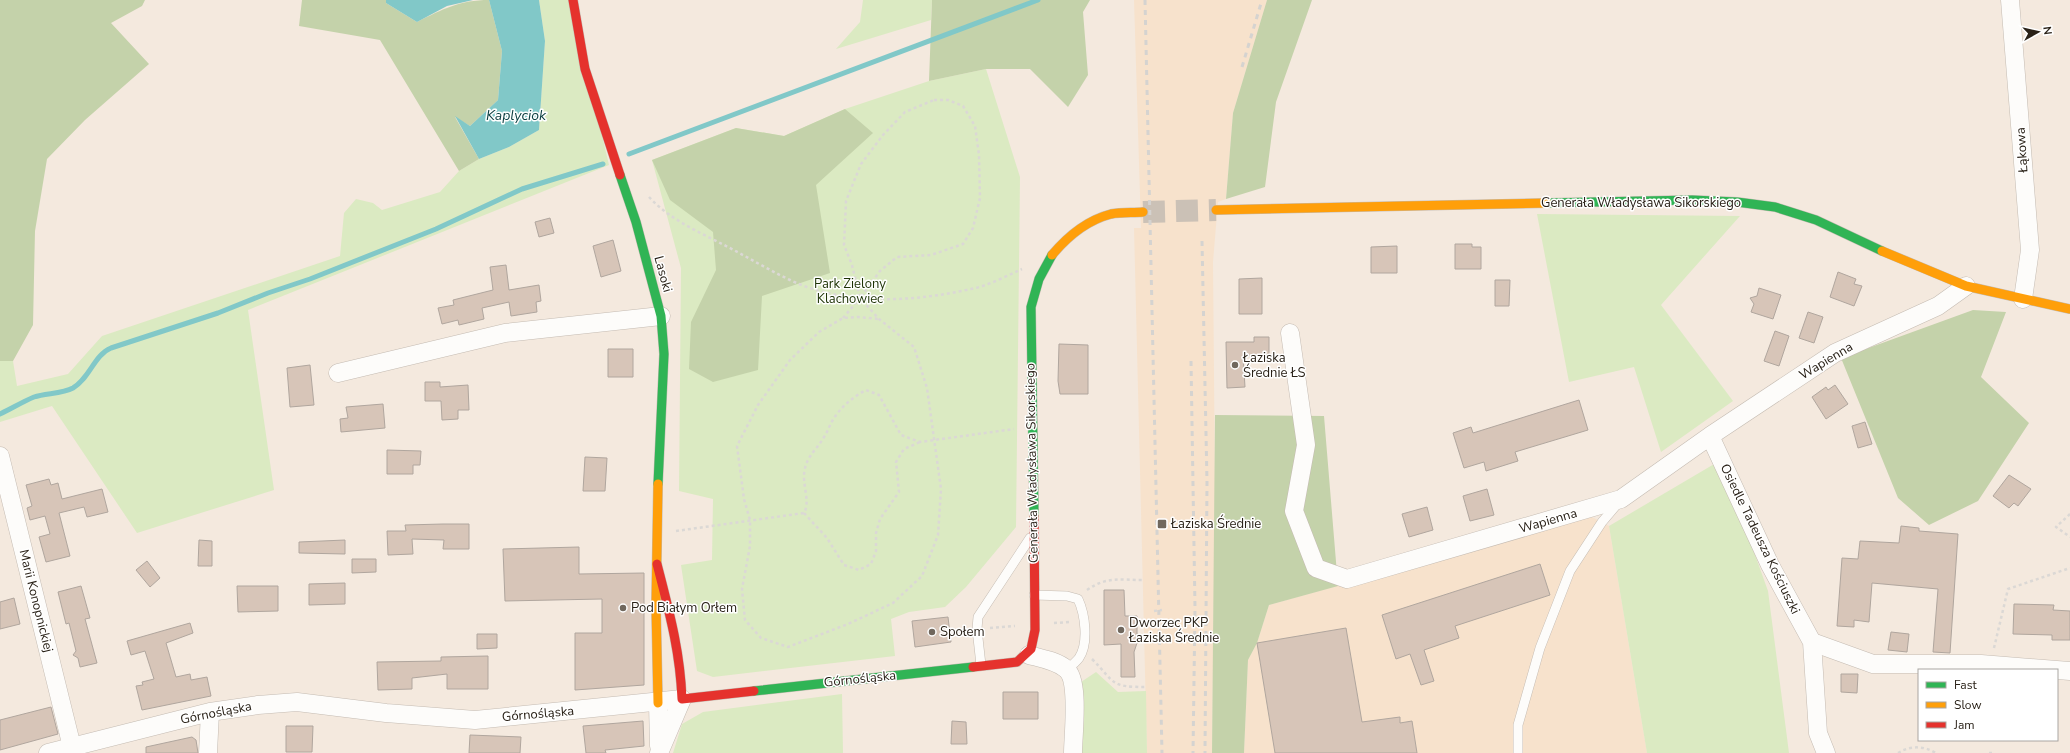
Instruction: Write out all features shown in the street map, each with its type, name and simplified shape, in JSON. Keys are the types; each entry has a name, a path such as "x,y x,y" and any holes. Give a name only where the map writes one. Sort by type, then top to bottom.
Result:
{"street":[{"name":"Lasoki","path":"573,0 585,70 636,222 661,316 664,354 664,391 657,534 657,564"},
{"name":"Łąkowa","path":"2010,0 2030,250 2023,299"},
{"name":"Generała Władysława Sikorskiego","path":"1216,210 1692,200 1737,202 1775,207 1816,220 1899,259 1966,286 2070,309"},
{"name":"Generała Władysława Sikorskiego","path":"1029,655 1034,645 1035,630 1031,307 1036,282 1049,256 1081,227 1112,214 1143,212"},
{"name":"Wapienna","path":"1290,333 1306,445 1294,511 1316,568 1348,578 1621,499 1710,436 1835,353 1938,306 1966,286"},
{"path":"338,373 505,333 661,316"},
{"name":"Osiedle Tadeusza Kościuszki","path":"1710,436 1770,565 1812,642 1818,733 1826,753"},
{"name":"Marii Konopnickiej","path":"0,456 72,747"},
{"path":"657,564 676,639 681,667 682,700 659,753"},
{"path":"657,564 656,606 659,753"},
{"path":"1812,642 1873,664 1981,664 2035,669"},
{"path":"1029,655 1058,664 1067,669 1074,689 1073,753"},
{"name":"Górnośląska","path":"48,753 210,712 258,704 297,702 386,713 475,720 658,703 980,665 1017,662 1029,655"},
{"path":"2058,670 2070,671"},
{"path":"208,753 210,712"}],"lane":[{"path":"1518,753 1518,725 1540,648 1570,571 1602,522 1621,499"},
{"path":"980,665 976,629 978,617 1033,533"},
{"path":"1034,595 1067,596 1078,599 1083,609 1084,642 1079,658 1067,669"}],"path":[{"path":"860,298 843,318 819,332 790,360 758,405 737,446 744,499 750,520 750,546 742,589 745,620 761,638 788,647 848,624 893,603 922,576 938,535 941,489 927,388 914,347 879,319 860,298 852,264 844,245 846,201 861,164 882,135 905,112 934,100 948,100 963,106 976,126 979,154 980,198 974,228 964,244 931,255 896,257 880,271 860,298"},
{"path":"648,196 658,207 684,224 790,280 821,291 860,298 900,299 973,289 1049,256"},
{"path":"843,318 858,317 879,319"},
{"path":"804,514 807,507 804,488 805,469 810,455 824,438 834,418 851,398 866,390 879,395 901,435 920,442"},
{"path":"804,514 827,538 844,565 859,570 871,564 876,551 876,533 880,519 899,492 896,462 904,449 920,442 1019,428"},
{"path":"657,534 750,520 804,514"},
{"path":"2070,514 2056,527 2070,537"},
{"path":"1999,653 1994,648 2008,589 2070,568"},
{"path":"1078,599 1099,581 1108,579 1144,580"},
{"path":"1154,611 1162,610"},
{"path":"1082,649 1115,684 1124,687 1146,687"},
{"path":"1898,753 1918,746 1930,749 1936,753"}],"shaded area":[{"path":"1134,0 1267,0 1233,113 1226,199 1218,202 1213,262 1215,489 1212,753 1147,753 1134,228 1141,228"},
{"path":"1592,517 1609,526 1647,753 1244,753 1248,660 1257,643 1269,605 1425,561"}],"green space":[{"path":"0,0 145,0 142,6 111,23 149,64 85,120 47,159 35,231 33,325 13,361 0,361"},
{"path":"302,0 386,0 386,3 417,22 452,6 479,0 489,0 502,51 498,100 470,126 455,117 479,159 459,171 380,40 299,26"},
{"path":"539,0 570,0 609,165 248,310 274,490 137,533 52,406 0,422 0,361 13,361 17,386 68,374 102,336 340,256 344,213 356,199 373,203 382,210 440,192 459,171 479,159 509,147 539,130 545,41"},
{"path":"863,0 932,0 931,20 836,49 860,22"},
{"path":"932,0 1090,0 1083,12 1088,75 1068,107 1030,69 986,69 929,81"},
{"path":"1267,0 1312,0 1276,102 1265,187 1226,199 1233,113"},
{"name":"Park Zielony Klachowiec","path":"986,69 1020,177 1016,527 966,587 945,607 909,612 891,619 895,656 713,677 697,671 681,565 712,560 713,499 679,491 681,268 652,160 736,128 784,136 845,109 929,81"},
{"path":"845,109 873,133 816,185 830,273 762,296 758,370 713,382 689,369 691,322 716,270 713,232 670,200 652,160 736,128 784,136"},
{"path":"1537,214 1740,216 1661,305 1733,401 1661,452 1634,367 1569,382"},
{"path":"1973,310 2006,312 1981,377 2029,423 1978,501 1929,525 1898,498 1841,358"},
{"path":"1215,415 1324,416 1338,586 1269,605 1257,643 1248,660 1244,753 1212,753"},
{"path":"1721,460 1768,591 1789,753 1647,753 1609,526"},
{"path":"1096,672 1118,692 1146,691 1147,753 1080,753 1081,682"},
{"path":"842,694 843,753 673,753 682,724 703,712"}],"water":[{"path":"386,0 473,0 447,6 417,22 386,3"},
{"name":"Kaplyciok","path":"489,0 539,0 545,41 539,130 509,147 479,159 455,116 470,126 498,100 502,51"}],"building":[{"path":"550,218 554,233 539,237 535,222"},
{"path":"613,240 621,271 601,277 593,246"},
{"path":"1455,244 1472,244 1472,247 1481,247 1481,269 1455,269"},
{"path":"1397,246 1397,273 1371,273 1371,247"},
{"path":"506,265 509,290 539,285 541,301 536,302 537,312 511,316 509,302 482,308 484,319 459,325 458,320 442,324 438,308 454,305 453,300 493,290 490,267"},
{"path":"1838,272 1856,279 1854,284 1862,286 1854,306 1830,297"},
{"path":"1262,278 1262,314 1239,314 1239,279"},
{"path":"1495,280 1510,280 1509,306 1495,306"},
{"path":"1759,288 1781,295 1773,319 1751,312 1754,304 1750,298 1757,296"},
{"path":"1808,312 1823,317 1814,343 1799,338"},
{"path":"1775,331 1789,336 1779,366 1764,361"},
{"name":"Łaziska Średnie ŁS","path":"1254,337 1269,337 1269,355 1243,356 1245,387 1227,388 1226,342 1254,342"},
{"path":"1059,344 1088,345 1088,394 1060,394 1058,381"},
{"path":"608,349 633,349 633,377 608,377"},
{"path":"310,365 314,405 290,407 287,368"},
{"path":"425,382 440,382 440,387 468,385 469,410 458,410 458,419 442,420 441,401 425,401"},
{"path":"1835,385 1848,404 1826,419 1812,397 1826,387 1828,390"},
{"path":"1579,400 1588,430 1515,452 1518,461 1486,471 1484,462 1464,468 1453,433 1471,427 1473,433"},
{"path":"383,404 385,428 341,432 340,419 348,418 346,407"},
{"path":"1865,422 1872,444 1858,448 1852,426"},
{"path":"387,450 421,451 420,465 413,465 413,474 387,474"},
{"path":"585,457 607,458 605,491 583,491"},
{"path":"2009,475 2031,489 2018,506 2014,503 2009,508 1993,496"},
{"path":"49,479 51,485 58,483 62,499 102,489 108,512 87,517 84,507 59,513 70,556 46,562 39,537 50,534 45,516 30,520 27,508 32,506 26,485"},
{"path":"1487,489 1494,515 1470,521 1463,496"},
{"path":"1427,507 1433,530 1409,537 1402,514"},
{"path":"469,524 469,549 443,549 444,540 412,539 413,554 388,555 387,531 406,531 405,525"},
{"path":"1901,526 1919,528 1919,531 1958,534 1950,653 1933,652 1938,589 1872,583 1869,622 1854,620 1854,627 1837,626 1842,558 1858,559 1860,541 1899,543"},
{"path":"199,540 212,541 212,566 198,566"},
{"path":"345,540 345,554 299,553 299,542"},
{"path":"579,547 579,574 644,573 644,685 575,690 575,633 602,633 602,599 505,601 503,549"},
{"path":"352,559 376,559 376,572 352,573"},
{"path":"147,561 160,578 150,587 136,570"},
{"path":"1540,564 1550,595 1455,626 1459,638 1424,650 1434,681 1421,685 1410,654 1396,659 1382,615"},
{"path":"345,583 345,604 309,605 309,584"},
{"path":"81,586 90,618 85,619 97,663 80,667 78,658 73,655 76,651 69,623 66,624 58,592"},
{"path":"237,586 278,586 278,611 238,612"},
{"name":"Dworzec PKP Łaziska Średnie","path":"1104,590 1124,590 1125,616 1137,616 1137,643 1134,652 1135,677 1121,677 1121,644 1104,645"},
{"path":"14,598 20,624 0,629 0,602"},
{"path":"2014,604 2054,605 2053,610 2070,611 2070,640 2052,640 2052,635 2013,634"},
{"name":"Społem","path":"948,617 951,642 915,647 912,621"},
{"path":"190,623 193,633 166,643 176,677 190,674 191,680 207,677 211,696 142,710 136,686 143,685 142,682 154,679 145,651 131,655 127,641"},
{"path":"1346,628 1362,722 1400,717 1400,723 1412,721 1417,753 1275,753 1257,643"},
{"path":"1891,632 1909,634 1907,652 1888,650"},
{"path":"477,634 497,634 497,648 477,649"},
{"path":"488,656 488,689 447,689 447,674 412,678 412,689 378,690 377,662 441,661 441,657"},
{"path":"1841,674 1858,674 1857,693 1841,692"},
{"path":"1003,692 1038,692 1038,719 1003,719"},
{"path":"51,707 58,734 0,750 0,720"},
{"path":"643,721 644,746 605,750 606,753 586,753 583,726"},
{"path":"952,721 966,722 967,744 951,744"},
{"path":"286,726 313,726 312,752 286,752"},
{"path":"470,735 521,737 520,753 469,753"},
{"path":"192,737 196,740 198,753 146,753 146,747"}],"waterway":[{"path":"629,154 1038,0"},
{"path":"0,414 34,397 73,388 84,379 100,356 111,348 218,313 268,293 310,279 436,229 522,189 603,164"}],"tunnel":[{"path":"1143,212 1216,210"}],"railway":[{"path":"1145,0 1162,753"},
{"path":"1242,67 1262,0"},
{"path":"1202,241 1207,482 1205,753"},
{"path":"1191,361 1195,608 1193,753"}],"traffic: fast":[{"path":"620,175 636,222 661,316 664,354 658,484"},
{"path":"1547,203 1692,200 1737,202 1775,207 1816,220 1882,251"},
{"path":"1034,516 1031,307 1039,279 1052,255"},
{"path":"754,691 973,667"}],"traffic: slow":[{"path":"1216,210 1547,203"},
{"path":"1052,255 1078,230 1094,220 1111,214 1143,212"},
{"path":"1882,251 1966,286 2070,309"},
{"path":"658,484 656,606 658,703"}],"traffic: jam":[{"path":"573,0 585,69 620,175"},
{"path":"973,667 1017,662 1031,649 1035,630 1034,516"},
{"path":"657,564 670,614 679,664 682,699 754,691"}],"place":[{"name":"Łaziska Średnie ŁS","path":"1235,365"},
{"name":"Łaziska Średnie","path":"1162,524"},
{"name":"Pod Białym Orłem","path":"623,608"},
{"name":"Dworzec PKP Łaziska Średnie","path":"1121,630"},
{"name":"Społem","path":"932,632"}]}
